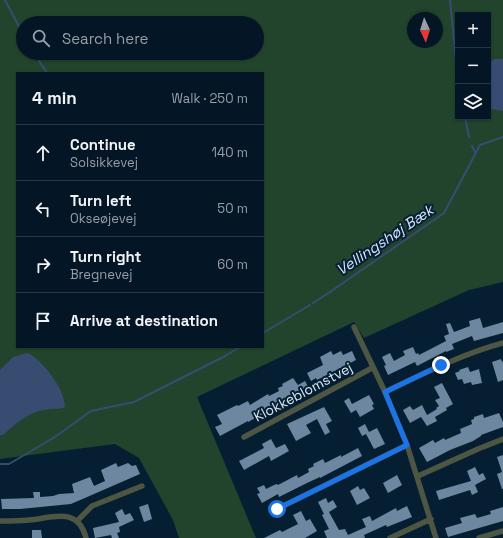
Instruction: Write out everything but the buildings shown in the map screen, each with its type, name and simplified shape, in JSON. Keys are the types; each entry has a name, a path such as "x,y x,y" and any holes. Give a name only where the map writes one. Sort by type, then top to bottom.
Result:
{"street":[{"path":"354,327 372,368 385,392 407,445 418,476 436,538"},
{"path":"385,392 441,365 488,347 503,344"},
{"name":"Klokkeblomstvej","path":"244,437 372,368"},
{"path":"418,476 503,439"},
{"path":"277,509 407,445"},
{"path":"77,521 92,506 142,486"},
{"path":"0,521 29,520 60,516 70,517 77,521 84,530 86,538"},
{"path":"390,538 431,520"},
{"path":"479,538 503,531"}],"green space":[{"path":"0,0 503,0 503,282 469,290 364,338 354,322 197,397 256,538 179,538 173,520 139,458 115,444 0,459"}],"water":[{"path":"503,59 503,111 491,109 491,61"},
{"path":"28,353 40,362 52,376 61,392 65,407 36,412 19,422 3,435 0,435 0,370 13,357"}],"waterway":[{"path":"5,0 16,21"},
{"path":"450,0 455,50"},
{"path":"39,60 46,72"},
{"path":"466,120 469,137"},
{"name":"Vellingshøj Bæk","path":"313,303 444,213 480,145 503,137"},
{"name":"Vellingshøj Bæk","path":"472,146 475,152"},
{"name":"Vellingshøj Bæk","path":"264,332 310,305"},
{"name":"Vellingshøj Bæk","path":"0,464 9,464 55,437 91,411 134,402 238,348"}],"route":[{"path":"277,509 407,445 385,392 441,365"}]}
